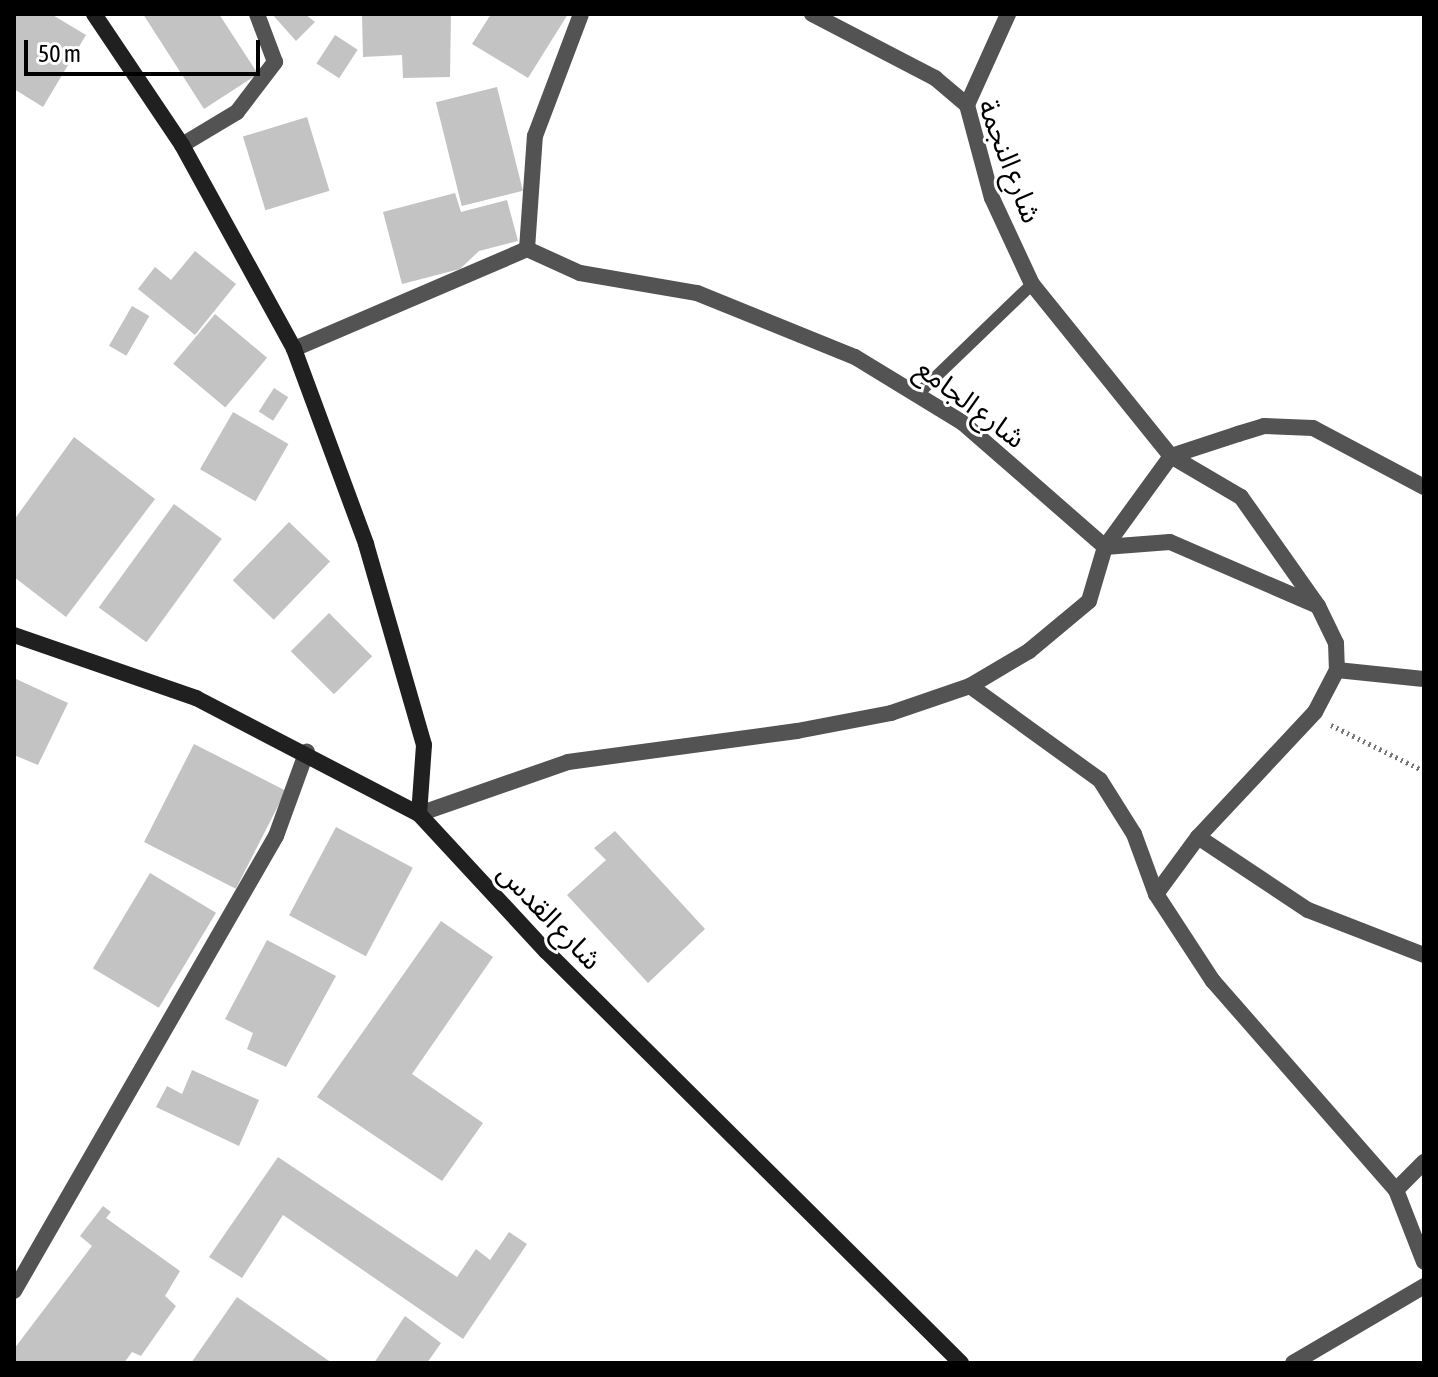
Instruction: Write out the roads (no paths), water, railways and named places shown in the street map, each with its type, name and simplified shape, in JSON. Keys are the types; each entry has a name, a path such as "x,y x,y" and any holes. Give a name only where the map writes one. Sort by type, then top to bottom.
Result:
{"main road":[{"path":"94,14 182,145 294,349 366,544 424,745 419,814"},
{"name":"شارع القدس","path":"14,635 196,698 307,751 419,814 546,951 961,1363"}],"street":[{"path":"182,145 237,112 275,62 257,14"},
{"path":"294,349 527,249 535,136 581,14"},
{"name":"شارع النجمة","path":"812,14 935,78 967,105 992,198 1032,284 1171,456"},
{"path":"967,105 1008,14"},
{"name":"شارع الجامع","path":"527,249 580,273 697,293 921,391 1105,547"},
{"path":"419,814 568,762 797,731 891,713 970,686 1029,651 1089,601 1105,547 1171,456 1264,426 1313,428 1424,487"},
{"path":"1156,894 1198,837 1315,712 1337,670 1336,643 1318,606 1241,497 1171,456"},
{"path":"1105,547 1170,542 1318,606"},
{"path":"1337,670 1424,679"},
{"path":"970,686 1100,780 1134,834 1156,894 1213,981 1396,1190 1424,1262"},
{"path":"14,1291 276,836 307,751"},
{"path":"1198,837 1308,910 1424,955"},
{"path":"1396,1190 1424,1162"},
{"path":"1293,1363 1424,1286"}],"lane":[{"path":"921,391 1032,284"}]}
